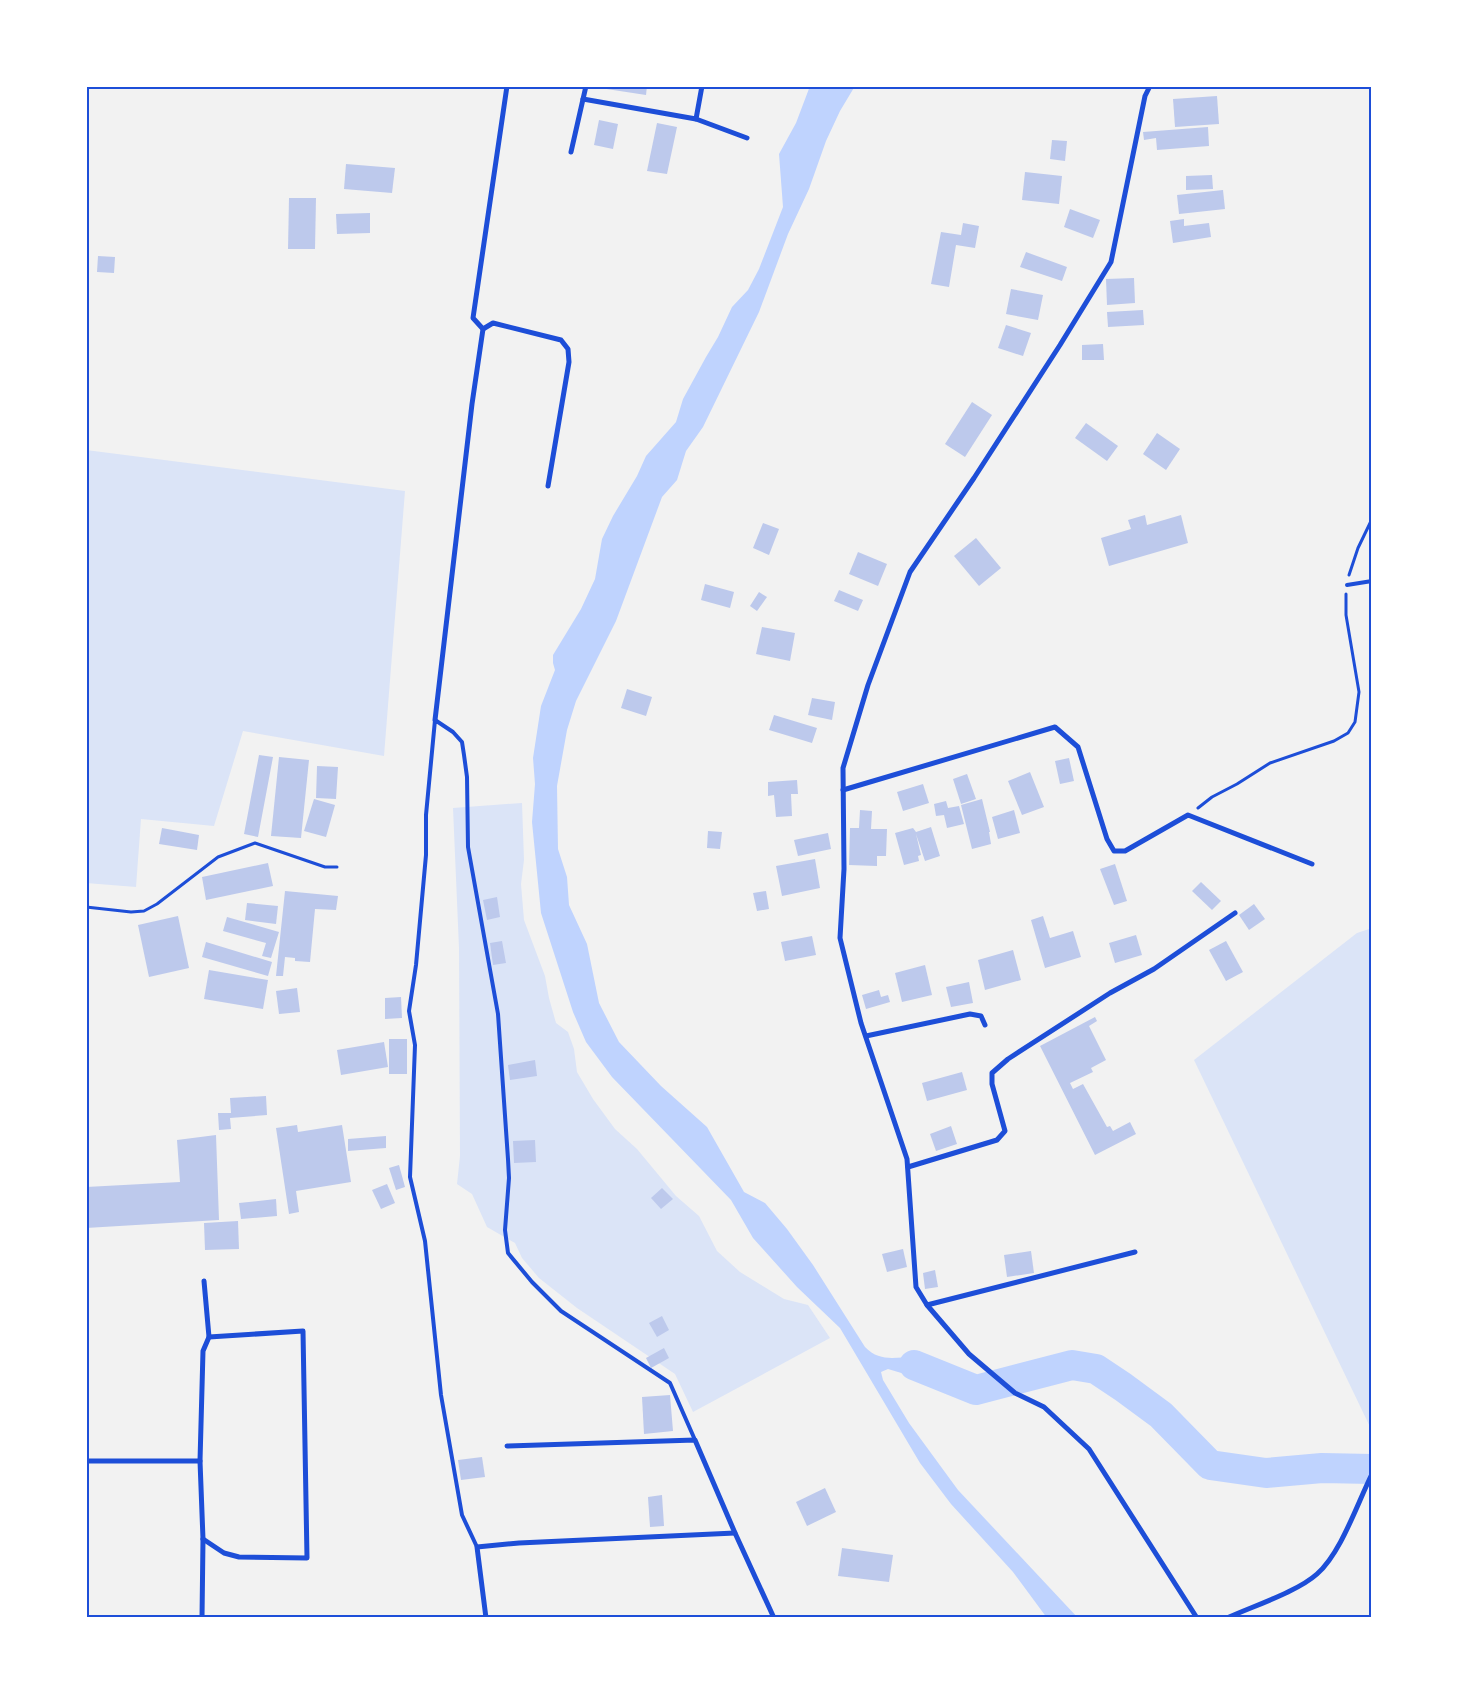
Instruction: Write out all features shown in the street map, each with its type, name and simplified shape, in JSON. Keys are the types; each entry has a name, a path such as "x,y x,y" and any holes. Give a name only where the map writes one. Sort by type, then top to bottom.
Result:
{"street":[{"path":"483,329 473,318 507,86"},
{"path":"571,152 586,86"},
{"path":"696,119 702,86"},
{"path":"1150,86 1144,96 1111,262 980,470 910,572 866,694 843,768 844,870 840,938 866,1036 907,1159 916,1286 926,1305 969,1354 1015,1392 1044,1407 1089,1449 1197,1618"},
{"path":"583,99 696,119 747,138"},
{"path":"483,329 493,323 561,340 568,349 569,362 548,486"},
{"path":"435,720 472,404 483,329"},
{"path":"843,790 1055,728 1078,747 1107,838 1114,851 1125,851 1188,816 1312,864"},
{"path":"908,1167 997,1140 1005,1131 992,1084 992,1073 1008,1059 1110,993 1154,969 1234,912"},
{"path":"866,1036 970,1014 981,1016 985,1025"},
{"path":"926,1305 1134,1252"},
{"path":"202,1618 203,1539 200,1461 203,1350 209,1337 204,1281"},
{"path":"203,1539 224,1553 239,1557 307,1558 303,1331 209,1337"},
{"path":"507,1446 695,1440 774,1618"},
{"path":"86,1461 200,1461"},
{"path":"1228,1618 1304,1583 1317,1574 1331,1557 1372,1474"},
{"path":"486,1618 477,1548 519,1543 735,1533"}],"lane":[{"path":"1346,585 1372,581"},
{"path":"477,1548 462,1515 442,1395 424,1241 410,1177 415,1045 409,1011 416,965 425,864 426,815 435,720 453,732 462,742 467,776 468,847 498,1014 509,1178 505,1230 508,1253 532,1282 561,1311 670,1383 695,1440"}],"path":[{"path":"1188,816 1212,797 1270,763 1334,741 1348,732 1355,722 1360,692 1346,615 1346,585 1358,548 1372,519"},
{"path":"86,907 131,912 144,911 157,904 218,857 255,843 325,867 337,867"}],"shaded area":[{"path":"86,450 405,491 384,756 243,731 214,826 141,819 136,887 86,883"},
{"path":"522,803 524,860 521,884 524,920 545,976 556,1023 568,1032 574,1049 577,1072 593,1099 615,1129 637,1149 676,1196 699,1216 717,1251 740,1272 784,1299 808,1305 830,1338 693,1412 675,1374 577,1308 539,1278 522,1258 515,1243 487,1227 472,1194 457,1184 460,1156 459,948 453,808"},
{"path":"1372,928 1372,1431 1194,1060 1357,933"}],"water":[{"path":"810,86 855,86 840,111 826,141 809,189 788,234 759,312 703,427 686,451 677,480 662,497 616,621 576,701 567,730 557,786 558,849 567,877 569,905 587,944 599,1003 619,1042 661,1086 707,1127 744,1192 765,1203 787,1229 813,1265 865,1347 872,1353 887,1358 919,1357 928,1359 952,1380 938,1376 908,1375 888,1369 881,1372 883,1380 909,1423 958,1490 1078,1618 1047,1618 1013,1572 951,1504 920,1463 840,1328 797,1287 753,1238 731,1200 612,1077 586,1042 573,1012 541,913 532,822 535,784 533,758 541,706 555,670 553,655 581,609 595,579 602,539 613,516 637,476 646,456 676,422 683,399 718,337 732,307 748,290 759,269 783,207 779,154 796,123"}],"building":[{"path":"600,86 647,86 646,95 600,88"},
{"path":"1217,96 1219,124 1175,127 1173,99"},
{"path":"599,120 618,124 613,149 594,145"},
{"path":"657,123 677,127 667,174 647,171"},
{"path":"1208,127 1209,146 1157,150 1156,138 1144,140 1143,132"},
{"path":"1052,140 1067,141 1065,161 1050,159"},
{"path":"346,164 395,168 392,193 344,189"},
{"path":"1025,172 1062,176 1059,204 1022,200"},
{"path":"1212,175 1213,189 1186,190 1186,176"},
{"path":"1223,190 1225,209 1179,214 1177,195"},
{"path":"289,198 316,198 315,249 288,249"},
{"path":"1070,209 1100,220 1093,238 1064,227"},
{"path":"370,213 370,233 337,234 336,214"},
{"path":"1184,219 1184,226 1209,223 1211,237 1173,243 1170,221"},
{"path":"963,223 979,226 975,248 956,245 949,287 931,284 941,232 961,235"},
{"path":"1026,252 1067,267 1062,281 1020,267"},
{"path":"98,256 115,257 114,273 97,272"},
{"path":"1134,278 1135,303 1107,305 1106,279"},
{"path":"1011,289 1043,295 1038,320 1006,314"},
{"path":"1143,310 1144,325 1108,327 1107,312"},
{"path":"1006,325 1031,333 1023,356 998,348"},
{"path":"1103,344 1104,360 1082,360 1082,345"},
{"path":"972,402 992,415 965,457 945,444"},
{"path":"1086,423 1118,446 1107,461 1075,438"},
{"path":"1157,433 1180,449 1166,470 1143,454"},
{"path":"1145,515 1147,525 1181,515 1188,543 1109,566 1101,538 1131,529 1128,520"},
{"path":"763,523 779,529 769,555 753,548"},
{"path":"976,538 1001,568 979,586 954,556"},
{"path":"858,552 887,564 878,586 849,574"},
{"path":"705,584 734,592 730,608 701,600"},
{"path":"839,590 863,600 858,611 834,601"},
{"path":"759,592 767,597 757,611 750,606"},
{"path":"762,627 795,633 790,661 756,654"},
{"path":"627,689 652,697 646,716 621,708"},
{"path":"812,698 835,702 832,720 808,715"},
{"path":"774,715 817,728 812,743 769,730"},
{"path":"259,755 273,757 258,837 244,834"},
{"path":"279,757 309,760 301,838 271,836"},
{"path":"1069,758 1074,781 1060,784 1055,761"},
{"path":"317,766 338,767 336,799 316,798"},
{"path":"1030,772 1044,807 1022,815 1008,781"},
{"path":"967,774 976,799 961,804 953,779"},
{"path":"797,780 798,794 791,794 792,816 776,817 774,795 768,796 768,782"},
{"path":"923,784 929,803 903,811 897,792"},
{"path":"314,799 335,805 326,837 304,831"},
{"path":"982,799 991,844 972,849 961,805"},
{"path":"946,801 948,808 959,806 964,824 947,828 944,815 936,816 934,804"},
{"path":"860,810 872,811 871,829 887,829 886,856 877,856 877,866 849,865 850,828 859,828"},
{"path":"1014,810 1020,833 998,839 992,817"},
{"path":"931,827 940,856 925,861 916,834 921,855 918,856 919,861 904,865 895,833 913,828 916,832"},
{"path":"162,828 199,835 197,850 159,844"},
{"path":"708,831 722,832 720,849 707,848"},
{"path":"828,833 831,849 798,856 794,840"},
{"path":"815,859 820,888 782,896 776,866"},
{"path":"268,863 273,886 206,900 202,877"},
{"path":"1115,864 1127,901 1114,905 1100,869"},
{"path":"1201,882 1221,901 1212,910 1192,891"},
{"path":"285,891 338,896 336,910 315,909 310,962 295,961 295,958 285,957 283,976 276,976"},
{"path":"766,891 769,909 757,911 753,893"},
{"path":"497,897 500,917 487,920 483,900"},
{"path":"247,903 278,906 276,924 245,920"},
{"path":"1254,904 1265,919 1249,930 1239,915"},
{"path":"178,916 189,968 149,977 138,925"},
{"path":"1043,916 1050,938 1073,931 1081,957 1045,968 1031,920"},
{"path":"227,917 279,932 271,958 262,956 266,943 223,931"},
{"path":"1136,935 1142,955 1115,963 1109,943"},
{"path":"812,936 816,955 785,961 781,942"},
{"path":"502,941 506,963 493,965 490,943"},
{"path":"1226,941 1243,972 1226,981 1209,950"},
{"path":"206,942 272,962 268,976 202,957"},
{"path":"1013,950 1021,980 985,990 978,960"},
{"path":"925,965 932,995 902,1002 895,973"},
{"path":"209,970 268,980 263,1009 204,999"},
{"path":"969,982 973,1003 951,1007 946,987"},
{"path":"297,988 300,1012 279,1014 276,991"},
{"path":"879,990 881,997 888,995 890,1002 866,1009 862,995"},
{"path":"401,997 402,1018 385,1019 385,998"},
{"path":"1095,1017 1097,1021 1089,1026 1106,1060 1091,1068 1093,1072 1070,1083 1073,1089 1083,1084 1107,1127 1110,1126 1113,1131 1130,1122 1136,1134 1095,1155 1040,1046"},
{"path":"389,1039 407,1039 407,1074 389,1074"},
{"path":"384,1042 388,1067 341,1075 337,1050"},
{"path":"535,1060 537,1076 510,1080 508,1065"},
{"path":"962,1072 967,1090 927,1101 922,1083"},
{"path":"266,1096 267,1115 230,1118 231,1129 219,1130 218,1113 231,1113 230,1098"},
{"path":"297,1125 298,1132 342,1125 351,1182 296,1191 299,1212 289,1214 276,1128"},
{"path":"951,1126 957,1144 936,1151 930,1134"},
{"path":"216,1135 219,1220 86,1228 86,1187 180,1182 177,1140"},
{"path":"386,1136 386,1148 348,1151 348,1139"},
{"path":"535,1140 536,1162 514,1163 513,1141"},
{"path":"399,1165 405,1187 396,1190 389,1168"},
{"path":"387,1184 395,1203 381,1209 372,1190"},
{"path":"662,1188 673,1199 661,1209 651,1198"},
{"path":"276,1199 277,1216 241,1219 239,1203"},
{"path":"238,1221 239,1249 205,1250 204,1223"},
{"path":"903,1249 907,1267 887,1272 882,1254"},
{"path":"1031,1251 1034,1273 1007,1277 1004,1255"},
{"path":"935,1270 938,1287 925,1289 923,1273"},
{"path":"662,1316 669,1330 657,1337 649,1323"},
{"path":"664,1348 669,1358 651,1368 646,1358"},
{"path":"670,1395 673,1431 644,1434 642,1397"},
{"path":"482,1457 485,1477 461,1480 458,1460"},
{"path":"825,1488 836,1512 807,1526 796,1502"},
{"path":"662,1495 664,1526 650,1527 648,1497"},
{"path":"842,1548 893,1555 889,1582 838,1576"}],"waterway":[{"path":"914,1365 976,1390 1072,1365 1096,1369 1161,1415 1210,1465 1266,1473 1322,1468 1372,1469"}]}
